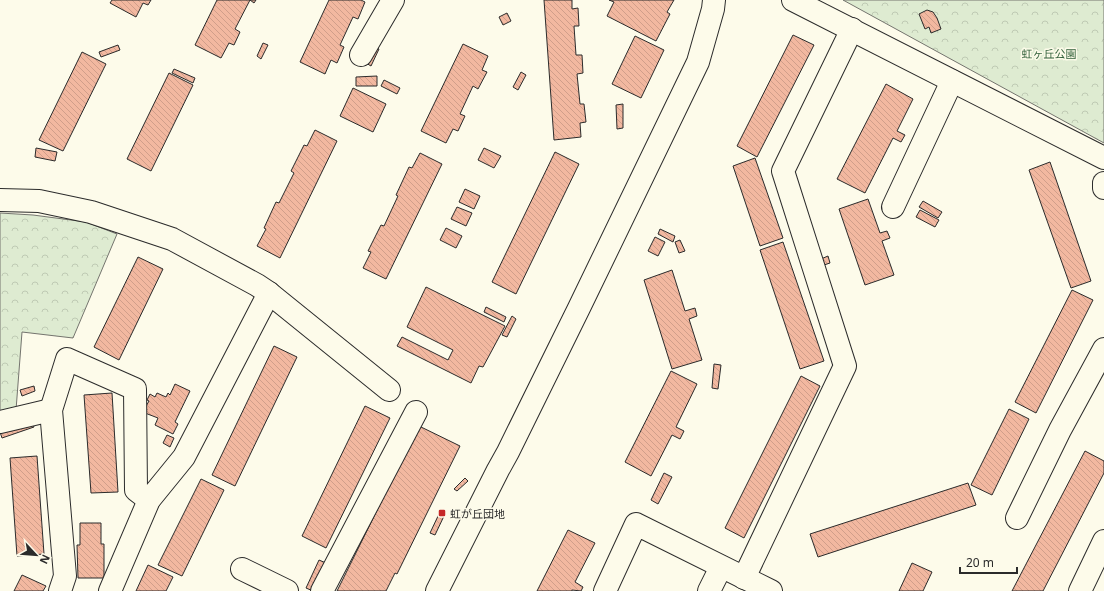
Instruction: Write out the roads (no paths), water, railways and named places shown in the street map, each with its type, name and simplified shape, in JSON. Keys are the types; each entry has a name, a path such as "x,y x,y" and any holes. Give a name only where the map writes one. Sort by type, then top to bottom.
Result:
{"street":[{"path":"361,55 393,0"},
{"path":"437,591 511,445 698,62 713,9 714,0"},
{"path":"793,0 1104,158"},
{"path":"744,578 845,366 783,171 852,29"},
{"path":"893,207 952,81"},
{"path":"1104,183 1104,188"},
{"path":"0,200 39,201 91,212 172,239 269,293 389,390"},
{"path":"110,591 149,500 184,457 269,293"},
{"path":"1018,518 1060,430 1104,349"},
{"path":"60,591 66,576 51,410 67,359 135,389 136,490 149,500"},
{"path":"0,422 51,410"},
{"path":"322,591 416,412"},
{"path":"605,591 636,524 771,591"},
{"path":"1080,591 1102,552"},
{"path":"709,591 721,567"},
{"path":"242,569 287,591"}],"place":[{"name":"虹が丘団地","path":"442,513"}],"park label":[{"name":"虹ヶ丘公園","path":"1049,53"}]}
